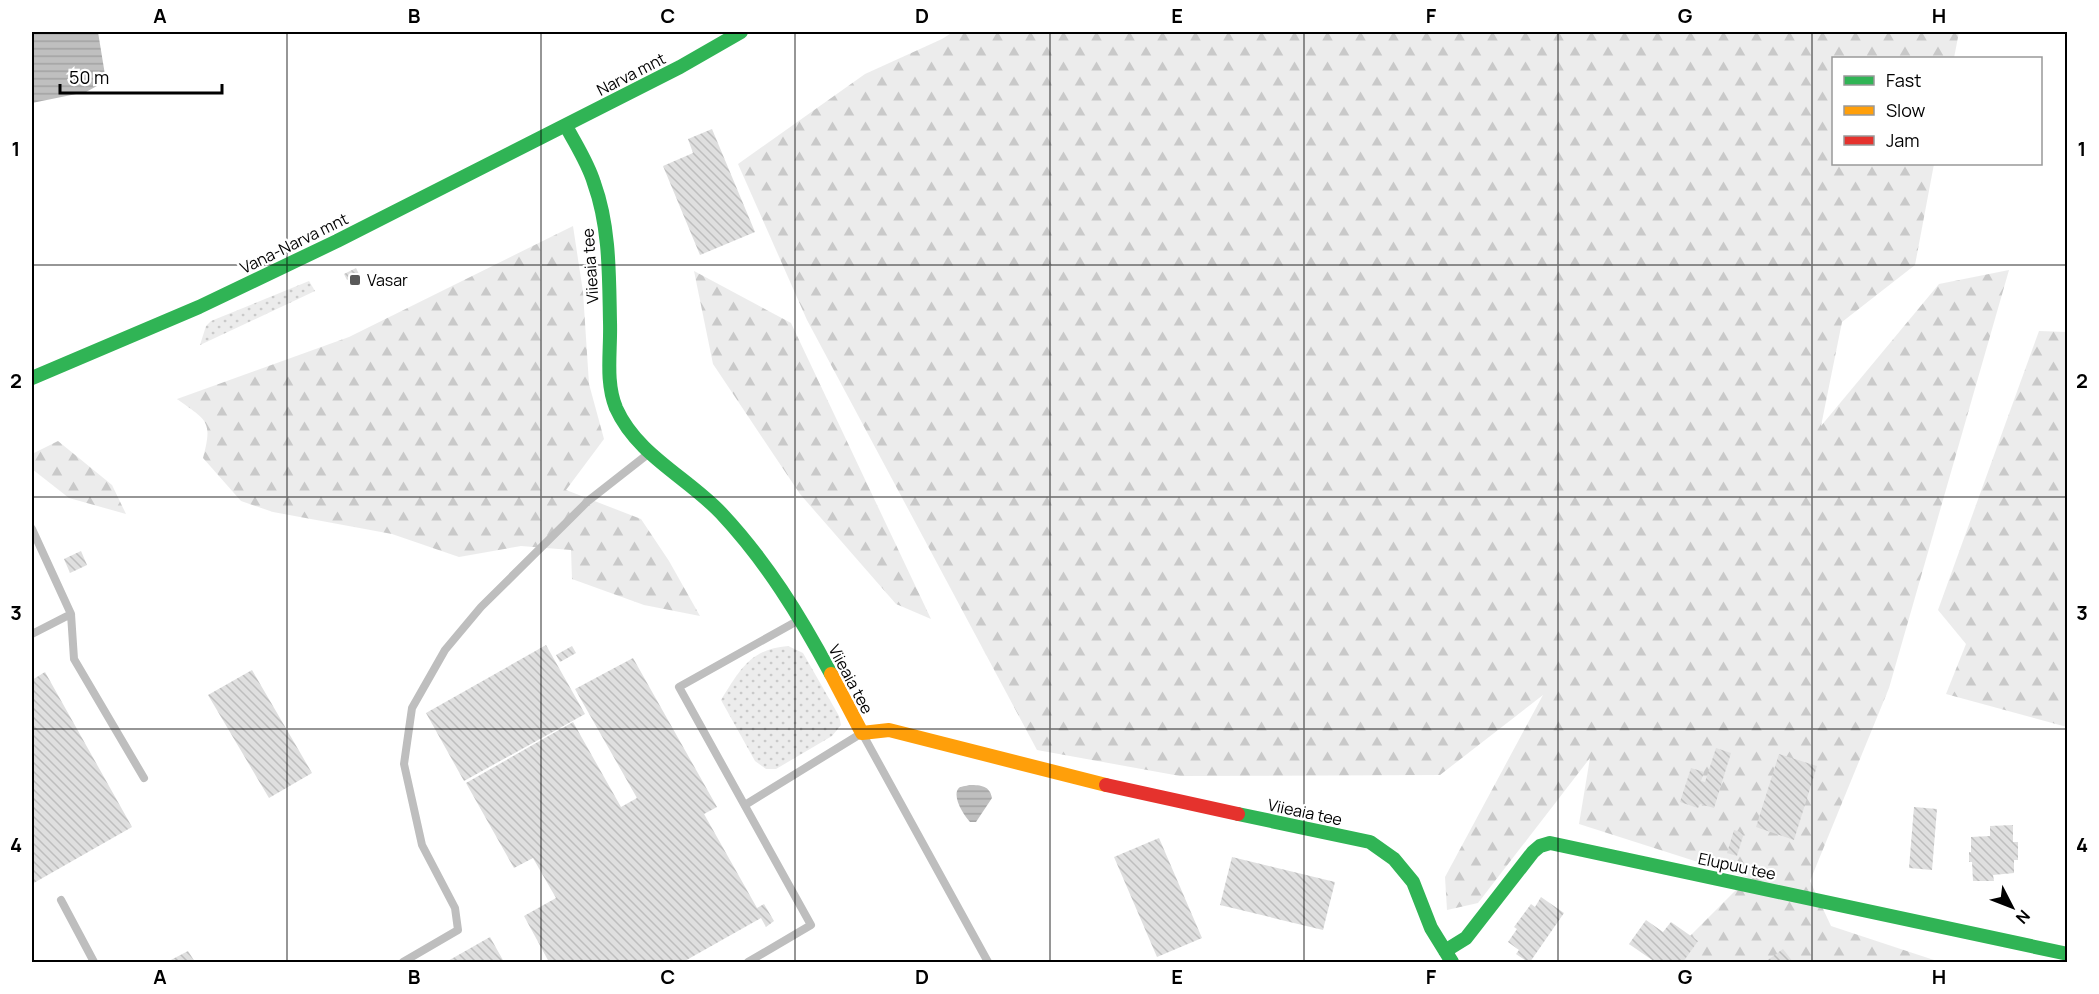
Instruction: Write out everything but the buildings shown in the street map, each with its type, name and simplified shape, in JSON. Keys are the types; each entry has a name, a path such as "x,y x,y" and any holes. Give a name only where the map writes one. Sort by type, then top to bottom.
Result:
{"street":[{"name":"Narva mnt","path":"566,126 680,68 741,32"},
{"name":"Vana-Narva mnt","path":"32,378 209,302 337,241 566,126"},
{"name":"Viieaia tee","path":"566,126 588,167 597,190 606,229 610,327 609,378 615,405 627,430 648,454 707,499 746,541 800,619 862,733 889,730 1137,793 1370,842 1394,859 1413,882 1431,928 1449,957"},
{"name":"Elupuu tee","path":"1449,957 1533,852 1540,846 1550,843 2067,954"}],"lane":[{"path":"403,963 458,930 455,908 422,845 404,764 412,708 445,650 481,607 588,501 648,454"},
{"path":"32,529 71,614 75,659 144,778"},
{"path":"32,634 71,614"},
{"path":"748,963 811,925 679,687 800,619"},
{"path":"745,805 862,733 988,963"},
{"path":"61,900 94,963"}],"green space":[{"path":"953,32 1959,32 1954,57 1832,57 1832,165 1934,165 1915,265 1842,322 1821,426 1939,284 2009,270 1889,688 1810,881 1831,926 1940,962 1664,962 1748,878 1579,824 1590,758 1478,903 1447,910 1445,877 1543,695 1440,775 1180,776 1037,750 807,320 738,164 865,74"},
{"path":"573,226 583,292 589,384 604,439 566,490 641,519 669,561 700,616 644,605 572,579 571,550 521,546 459,557 392,534 273,512 241,501 203,458 207,436 205,422 177,399 349,337"},
{"path":"694,271 791,323 931,619 896,604 800,494 713,364"},
{"path":"309,281 315,291 200,345 206,326 211,321"},
{"path":"2039,331 2067,332 2067,727 1946,694 1966,644 1938,610"},
{"path":"58,441 112,485 126,514 69,498 32,469 32,454"},
{"path":"788,646 803,653 839,716 841,725 832,736 776,769 766,769 755,761 721,700 734,679 755,656 764,651"}],"shaded area":[{"path":"32,32 98,32 106,81 86,92 32,103"},
{"path":"970,785 984,787 992,798 976,822 970,822 967,819 957,800 957,790"}],"traffic: fast":[{"path":"32,378 199,307 337,241 680,67 741,32"},
{"path":"566,126 585,161 603,217 609,269 610,377 616,408 636,439 708,500 753,550 794,610 831,674"},
{"path":"1238,814 1370,842 1394,859 1413,882 1431,928 1452,962"},
{"path":"1445,951 1466,938 1533,852 1540,846 1550,843 2068,954"}],"traffic: slow":[{"path":"831,674 862,733 889,730 1106,785"}],"traffic: jam":[{"path":"1106,785 1238,814"}],"place":[{"name":"Vasar","path":"355,280"}]}
